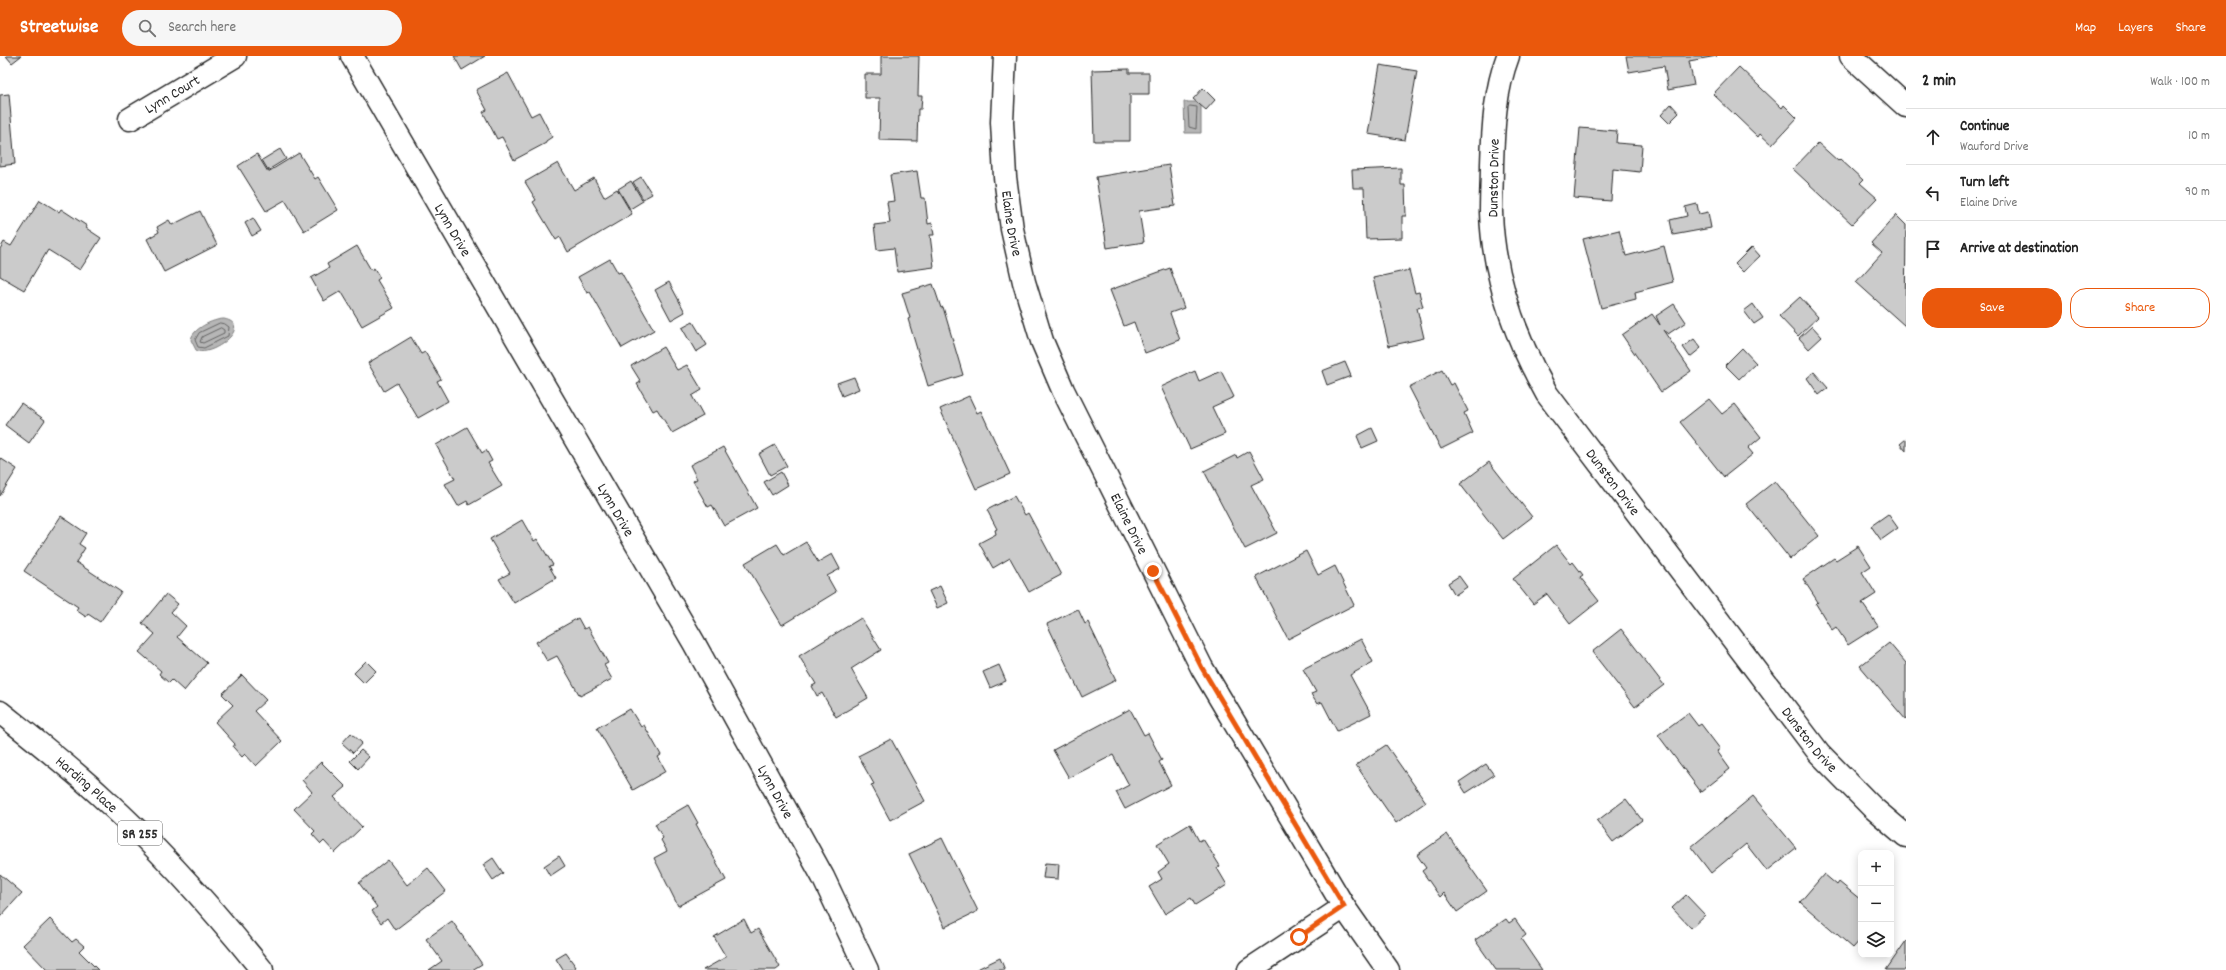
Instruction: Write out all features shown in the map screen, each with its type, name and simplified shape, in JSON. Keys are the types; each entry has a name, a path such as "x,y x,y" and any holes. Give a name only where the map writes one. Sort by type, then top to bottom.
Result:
{"street":[{"name":"Lynn Court","path":"130,119 235,56"},
{"name":"Lynn Drive","path":"352,56 694,643 823,877 867,970"},
{"name":"Elaine Drive","path":"1005,56 1002,122 1005,177 1012,229 1024,282 1042,341 1063,390 1202,668 1344,906 1388,970"},
{"name":"Dunston Drive","path":"1508,56 1495,113 1491,214 1500,276 1519,337 1532,368 1547,394 1819,753 1872,807 1906,836"},
{"path":"1851,56 1906,106"},
{"name":"Harding Place","path":"0,712 104,798 141,834 204,899 262,970"},
{"path":"1248,970 1344,906"}],"water":[{"path":"1184,102 1201,102 1201,133 1185,133"},
{"path":"219,319 232,322 235,328 227,340 211,350 196,350 191,340 195,332 204,325"}],"building":[{"path":"6,56 21,56 12,63"},
{"path":"454,56 485,56 462,70"},
{"path":"881,56 919,56 918,96 922,96 921,109 918,109 917,141 879,140 880,98 865,98 865,74 881,74"},
{"path":"1626,56 1717,56 1689,61 1694,85 1668,90 1664,66 1629,72"},
{"path":"1380,65 1417,71 1405,140 1368,134"},
{"path":"1739,67 1782,108 1784,105 1797,118 1772,145 1760,134 1758,137 1713,94"},
{"path":"1129,69 1129,73 1149,73 1149,94 1130,94 1130,141 1094,141 1092,70"},
{"path":"508,73 531,116 539,112 552,137 546,141 546,143 514,160 502,137 497,139 483,112 487,110 476,90"},
{"path":"1203,88 1215,100 1206,110 1193,99"},
{"path":"9,94 15,164 0,166 0,95"},
{"path":"1671,104 1679,113 1669,123 1661,115"},
{"path":"1580,128 1617,131 1616,143 1642,145 1640,172 1613,169 1611,201 1574,198"},
{"path":"1818,143 1838,161 1840,159 1863,180 1860,183 1877,198 1852,224 1793,169"},
{"path":"280,149 286,159 268,170 262,160"},
{"path":"299,153 315,179 318,177 338,210 304,231 285,200 266,211 238,166 257,154 268,172"},
{"path":"558,163 574,190 594,178 604,197 617,189 632,214 568,252 560,237 556,240 533,202 536,200 525,182"},
{"path":"1169,165 1175,206 1139,211 1144,242 1107,248 1096,177"},
{"path":"1401,168 1401,185 1405,185 1406,216 1402,216 1402,238 1366,239 1364,188 1353,188 1352,170"},
{"path":"917,171 921,198 925,198 928,224 932,223 934,235 930,235 934,267 897,272 894,248 877,250 874,225 890,223 887,202 894,201 890,175"},
{"path":"641,177 652,194 643,199 633,182"},
{"path":"631,181 643,201 630,209 618,189"},
{"path":"40,200 59,212 61,209 87,226 86,228 101,238 80,270 48,250 24,290 0,276 0,249 4,242 11,246"},
{"path":"1697,204 1699,214 1708,212 1711,228 1673,235 1670,220 1687,216 1685,207"},
{"path":"200,211 217,245 164,272 147,239 159,232 157,227 169,220 172,225"},
{"path":"1896,215 1906,225 1905,326 1856,282 1882,253 1871,243"},
{"path":"253,218 261,231 252,236 245,223"},
{"path":"1619,230 1626,256 1664,246 1673,282 1635,292 1636,299 1601,308 1583,239"},
{"path":"357,246 371,270 374,268 380,278 377,280 394,308 362,326 341,291 324,301 311,278 329,268 327,264"},
{"path":"1752,247 1760,256 1743,272 1735,264"},
{"path":"610,259 618,273 621,272 654,330 622,348 590,292 587,293 578,277"},
{"path":"1170,268 1184,308 1170,313 1180,340 1145,353 1134,322 1124,326 1110,290"},
{"path":"1409,270 1415,293 1419,292 1423,307 1417,308 1424,338 1389,346 1373,278"},
{"path":"669,282 685,312 671,320 655,290"},
{"path":"933,284 941,308 943,307 963,375 928,386 908,319 910,318 902,293"},
{"path":"1800,297 1818,317 1798,336 1779,316"},
{"path":"1674,304 1686,322 1668,334 1663,330 1691,371 1661,392 1622,335 1652,314 1660,325 1656,316"},
{"path":"1753,304 1763,318 1754,324 1744,311"},
{"path":"693,322 707,345 696,352 682,328"},
{"path":"1812,326 1822,337 1809,349 1799,338"},
{"path":"411,337 421,354 425,352 441,379 437,381 448,401 418,418 397,383 384,391 368,363"},
{"path":"1694,339 1701,348 1690,357 1683,347"},
{"path":"663,347 677,370 687,365 702,390 692,396 703,416 672,433 657,409 653,411 637,384 641,382 631,366"},
{"path":"1742,348 1756,363 1739,379 1725,365"},
{"path":"1345,362 1351,376 1327,385 1322,371"},
{"path":"1442,370 1450,385 1454,383 1468,411 1464,413 1473,433 1441,449 1409,387"},
{"path":"1195,371 1199,381 1221,371 1234,397 1212,407 1225,434 1190,449 1161,387"},
{"path":"1814,372 1828,388 1819,395 1807,378"},
{"path":"854,377 859,389 842,396 837,383"},
{"path":"969,396 977,413 981,411 1010,474 976,489 940,409"},
{"path":"1709,399 1722,414 1735,404 1761,437 1748,448 1753,454 1724,477 1680,422"},
{"path":"21,403 45,420 29,443 5,425"},
{"path":"467,427 482,453 486,450 492,461 488,463 502,486 469,505 467,501 458,506 445,484 455,479 436,445"},
{"path":"1372,428 1378,441 1362,448 1357,436"},
{"path":"1906,439 1906,451 1900,444"},
{"path":"775,445 787,466 770,475 759,454"},
{"path":"723,447 757,508 724,526 712,505 708,507 693,481 697,479 690,465"},
{"path":"1249,451 1264,479 1251,485 1277,533 1245,549 1204,471 1236,455 1237,458"},
{"path":"0,458 17,469 0,496"},
{"path":"1489,462 1532,517 1503,539 1460,484"},
{"path":"781,472 788,485 772,495 764,482"},
{"path":"1775,481 1819,536 1790,559 1746,504"},
{"path":"1014,496 1025,515 1028,513 1061,575 1029,592 1010,558 993,568 979,543 996,534 995,530 997,529 987,510"},
{"path":"1888,514 1898,528 1881,540 1871,526"},
{"path":"61,516 86,533 79,544 85,548 76,562 121,592 100,622 88,614 86,617 76,610 78,607 24,571"},
{"path":"522,520 534,541 537,539 553,565 549,566 556,578 514,603 499,579 510,573 490,539"},
{"path":"806,542 818,562 832,554 840,569 827,576 836,592 782,625 745,563 777,544 784,555"},
{"path":"1556,545 1571,564 1573,562 1583,575 1580,577 1599,601 1570,624 1547,594 1533,604 1513,579"},
{"path":"1858,546 1871,566 1862,572 1876,594 1862,603 1878,626 1848,645 1836,627 1832,630 1816,604 1818,602 1803,579 1834,558 1836,560"},
{"path":"1306,551 1318,575 1335,566 1354,605 1288,639 1256,577"},
{"path":"1459,576 1467,587 1455,595 1448,583"},
{"path":"940,586 948,603 937,608 929,591"},
{"path":"166,594 178,604 171,612 186,626 177,637 207,663 184,691 172,680 169,683 159,674 161,671 139,652 155,634 142,623"},
{"path":"1078,609 1085,624 1088,622 1116,680 1082,697 1047,624"},
{"path":"578,618 584,629 588,627 608,663 604,665 612,679 580,696 557,656 547,661 536,642"},
{"path":"861,618 881,650 851,669 868,698 836,717 822,693 817,696 812,686 816,684 799,656"},
{"path":"1621,629 1664,685 1635,707 1592,652"},
{"path":"1361,639 1373,662 1350,675 1371,714 1337,731 1322,702 1317,704 1311,694 1316,692 1303,669"},
{"path":"1889,643 1906,663 1906,720 1860,666"},
{"path":"366,661 376,671 364,683 354,673"},
{"path":"999,665 1006,681 990,688 983,672"},
{"path":"242,675 266,700 254,711 282,741 256,766 245,754 242,757 233,747 235,744 215,722 233,705 222,694"},
{"path":"630,709 641,727 644,725 661,755 658,757 666,771 633,790 597,728"},
{"path":"1130,709 1144,735 1148,733 1162,760 1159,762 1171,785 1125,809 1116,792 1129,785 1113,755 1069,778 1053,750"},
{"path":"1688,713 1698,726 1701,724 1720,749 1717,751 1730,769 1701,792 1658,735"},
{"path":"351,733 362,743 353,753 342,743"},
{"path":"891,739 925,801 890,820 871,785 874,784 858,756"},
{"path":"1386,745 1426,802 1396,823 1356,765"},
{"path":"361,750 369,757 358,769 350,761"},
{"path":"321,762 346,787 334,797 362,827 335,853 324,841 321,844 312,834 315,831 294,809 312,792 302,780"},
{"path":"1486,764 1494,775 1466,793 1459,782"},
{"path":"1753,796 1796,848 1767,871 1746,844 1711,873 1691,847"},
{"path":"1626,799 1642,820 1613,842 1597,821"},
{"path":"688,805 698,823 696,824 726,880 678,906 654,858 667,851 661,840 663,838 655,824"},
{"path":"1190,824 1199,841 1203,839 1220,866 1217,868 1227,885 1195,905 1191,898 1165,914 1149,887 1162,879 1158,872 1169,864 1157,844"},
{"path":"1447,834 1487,891 1457,912 1444,893 1440,897 1422,871 1426,868 1417,855"},
{"path":"942,838 978,911 945,927 909,854"},
{"path":"559,856 565,866 550,876 544,866"},
{"path":"493,858 503,873 493,880 483,865"},
{"path":"388,860 407,885 428,868 446,891 395,930 387,918 381,923 372,911 377,907 359,883"},
{"path":"1045,863 1059,864 1058,879 1043,878"},
{"path":"0,874 22,893 0,917"},
{"path":"1824,874 1837,885 1839,882 1858,898 1858,942 1853,948 1800,902"},
{"path":"1686,895 1705,915 1691,928 1672,908"},
{"path":"50,919 72,942 76,939 84,946 79,951 98,970 47,970 23,945"},
{"path":"744,919 751,933 758,929 780,967 776,970 703,970 726,957 714,937"},
{"path":"1506,919 1509,923 1515,919 1526,935 1521,939 1542,970 1496,970 1475,940"},
{"path":"452,921 482,964 472,970 429,970 442,961 426,939"},
{"path":"1906,941 1906,970 1886,970"},
{"path":"566,953 576,967 572,970 563,970 556,959"},
{"path":"1000,958 1005,970 975,970"}],"route":[{"path":"1153,571 1202,668 1344,906 1299,937"}]}
